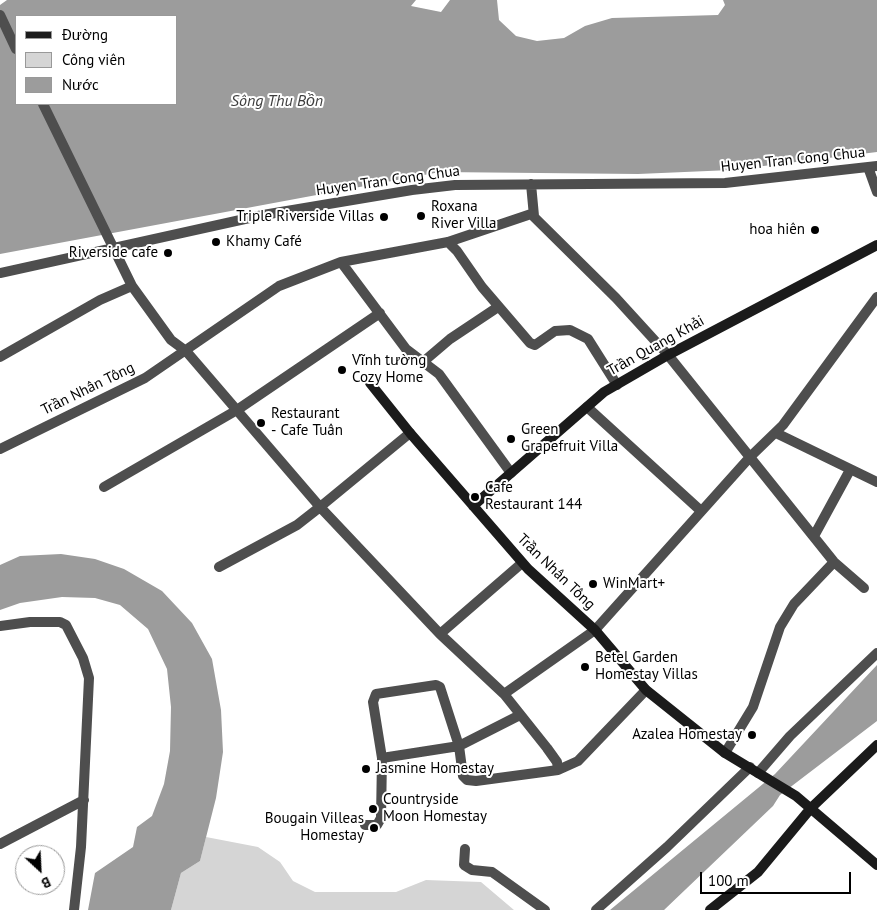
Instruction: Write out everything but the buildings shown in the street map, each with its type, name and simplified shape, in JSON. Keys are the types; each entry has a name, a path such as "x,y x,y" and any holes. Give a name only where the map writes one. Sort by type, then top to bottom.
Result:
{"street":[{"path":"0,15 15,47"},
{"path":"43,105 125,274 171,340 186,351 320,507 440,634 504,694 548,748 557,762 558,770"},
{"path":"872,166 877,192"},
{"name":"Huyen Tran Cong Chua","path":"0,273 277,212 455,185 725,183 872,166"},
{"path":"531,184 534,216 586,271 616,298 668,355 834,562 864,588"},
{"name":"Trần Nhân Tông","path":"0,449 145,378 279,286 341,262 448,242 525,215 534,216"},
{"path":"448,242 457,250 498,307 533,345 562,329 570,330 588,339 617,385"},
{"name":"Trần Quang Khải","path":"473,506 604,392 668,355 877,245"},
{"path":"341,262 406,349 439,374 511,474"},
{"path":"0,357 100,300 132,286"},
{"path":"504,694 595,630 750,457 776,433 801,404 877,297"},
{"path":"423,362 450,338 498,307"},
{"path":"104,487 237,410 380,313"},
{"name":"Trần Nhân Tông","path":"370,383 410,433 522,563 595,630 646,690 725,753 796,796 811,808"},
{"path":"587,407 701,511"},
{"path":"219,567 296,525 410,433"},
{"path":"776,433 877,482"},
{"path":"814,536 850,470"},
{"path":"725,753 753,707 780,627 794,604 834,562"},
{"path":"440,634 522,563"},
{"path":"0,626 30,622 60,622 66,625 83,658 89,678 84,800 78,887 74,910"},
{"path":"596,910 756,771 877,653"},
{"path":"365,825 377,824 381,818 382,758 373,702 376,694 436,685 440,687 459,746 463,776 467,780 476,781 558,770 578,761 646,690"},
{"path":"382,758 459,746 520,715"},
{"path":"710,910 758,872 811,808 877,745"},
{"path":"0,844 84,800"},
{"path":"811,808 877,865"},
{"path":"465,849 464,865 472,870 492,872 545,910"}],"green space":[{"path":"206,837 258,847 280,862 293,881 315,892 396,892 426,880 481,882 514,910 171,910 181,873 200,861"}],"water":[{"name":"Sông Thu Bồn","path":"7,0 416,0 411,6 441,12 450,0 497,0 499,20 516,36 537,41 564,38 585,26 612,18 718,15 725,5 723,0 877,0 877,152 731,170 638,174 440,172 0,254 0,5"},
{"path":"61,554 95,559 124,569 162,591 192,623 212,659 221,710 223,752 216,798 200,861 181,873 171,910 88,910 95,873 133,847 137,827 152,816 164,784 170,751 171,707 167,669 148,629 120,605 95,598 62,597 20,603 0,610 0,565 20,556"},
{"path":"877,665 877,721 780,795 773,806 664,910 610,910 775,774"}],"place":[{"name":"Roxana River Villa","path":"421,216"},
{"name":"Triple Riverside Villas","path":"384,217"},
{"name":"hoa hiên","path":"815,230"},
{"name":"Khamy Café","path":"216,242"},
{"name":"Riverside cafe","path":"168,253"},
{"name":"Vĩnh tường Cozy Home","path":"342,370"},
{"name":"Restaurant - Cafe Tuân","path":"261,423"},
{"name":"Green Grapefruit Villa","path":"511,439"},
{"name":"Cafe Restaurant 144","path":"475,497"},
{"name":"WinMart+","path":"593,584"},
{"name":"Betel Garden Homestay Villas","path":"585,667"},
{"name":"Azalea Homestay","path":"752,735"},
{"name":"Jasmine Homestay","path":"366,769"},
{"name":"Countryside Moon Homestay","path":"373,809"},
{"name":"Bougain Villeas Homestay","path":"374,828"}]}
